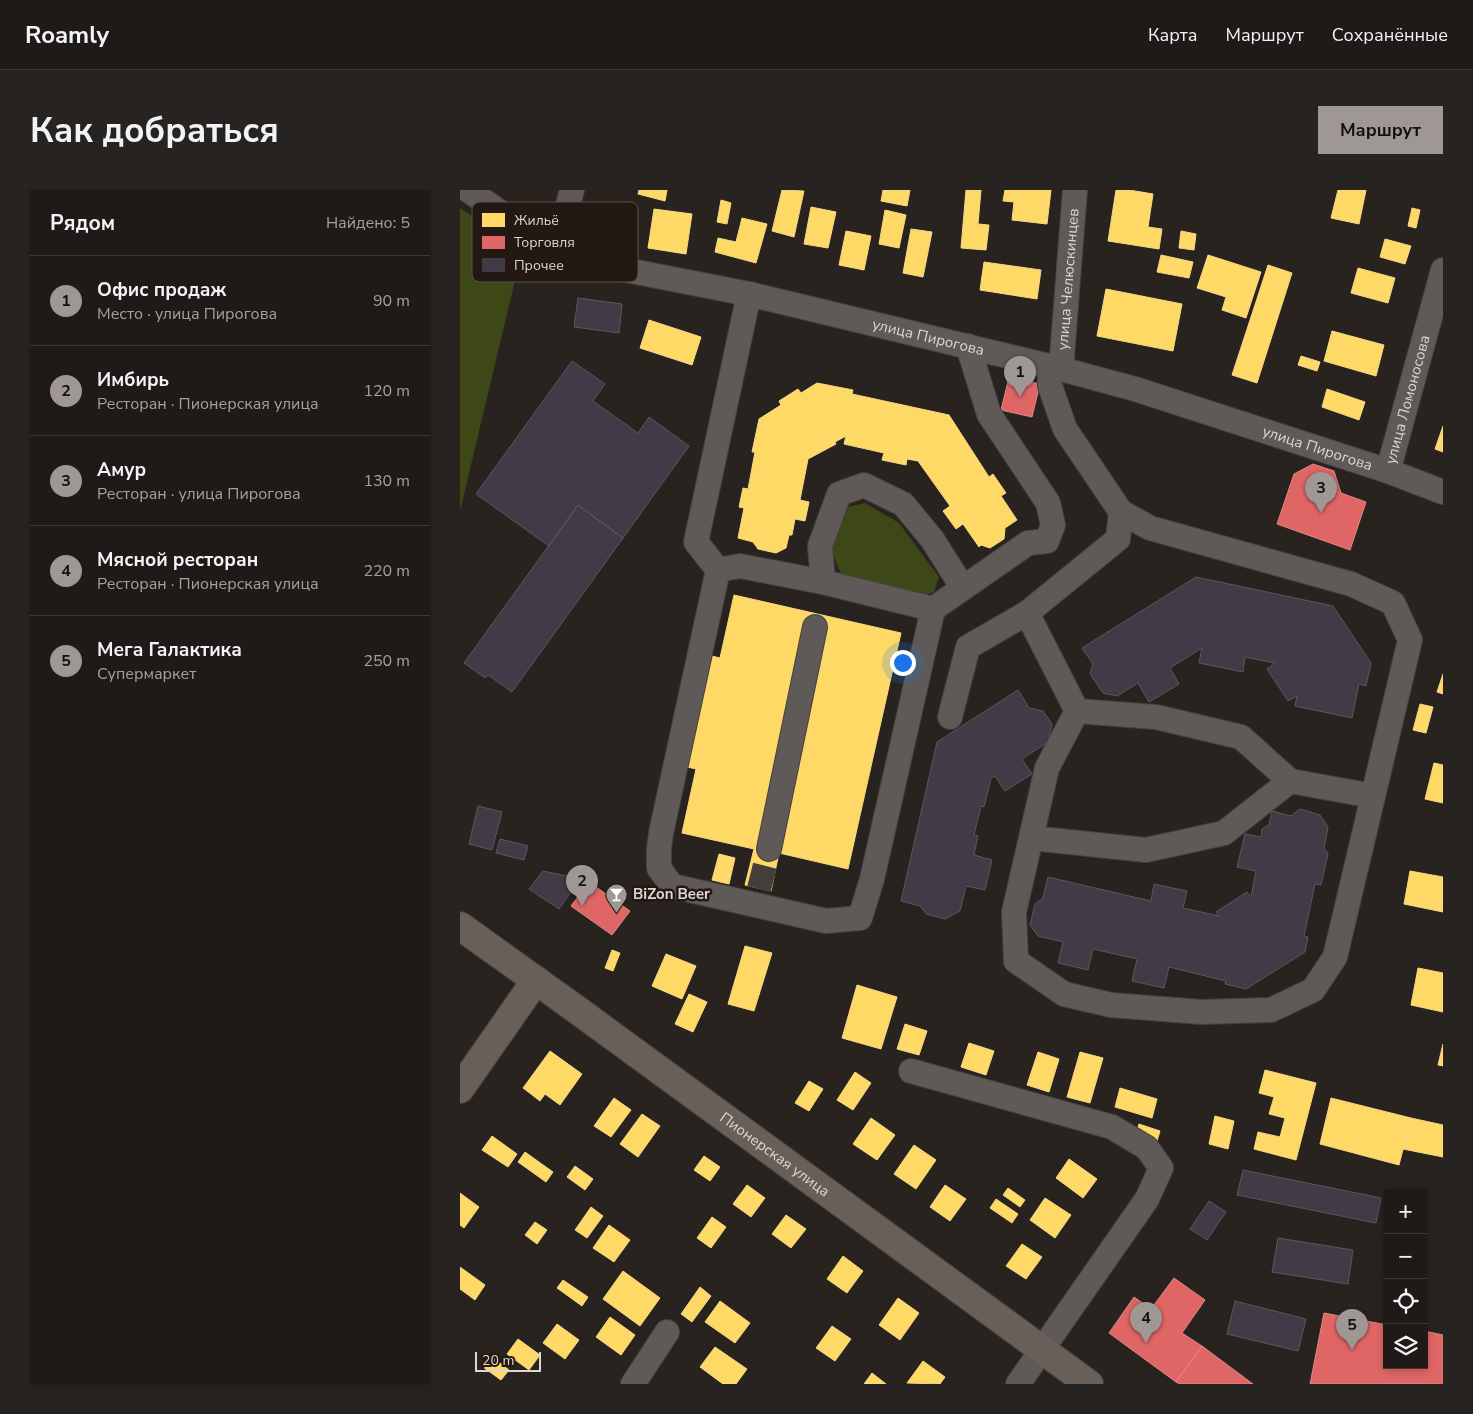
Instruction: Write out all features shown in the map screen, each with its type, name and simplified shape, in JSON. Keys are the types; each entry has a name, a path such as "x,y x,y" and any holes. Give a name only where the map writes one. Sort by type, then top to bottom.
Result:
{"main road":[{"name":"Пионерская улица","path":"460,926 1089,1384"},
{"path":"460,1089 536,980"}],"street":[{"name":"улица Пирогова","path":"468,190 485,202"},
{"name":"улица Челюскинцев","path":"1075,190 1055,367 1050,386 1065,429 1120,512"},
{"name":"улица Ломоносова","path":"1388,471 1443,270"},
{"name":"улица Пирогова","path":"638,272 749,294 1055,367 1135,389 1388,471 1443,492"},
{"path":"718,570 696,542 749,294"},
{"path":"718,570 659,849 659,868 672,886 757,897 826,921 860,918 872,879 933,608 1028,543 1047,540 1053,525 1048,503 989,414 968,346"},
{"path":"823,582 820,546 839,494 864,485 903,504 932,539 963,588"},
{"path":"950,717 968,647 1028,613 1118,539 1120,512 1150,528 1350,584 1393,603 1410,640 1335,957 1313,990 1271,1010 1201,1012 1111,1005 1064,994 1016,961 1014,912 1047,768 1077,711"},
{"path":"718,570 740,566 823,582 933,608"},
{"path":"711,603 715,626 712,656"},
{"path":"1028,613 1077,711"},
{"path":"769,849 815,627"},
{"path":"1077,711 1156,717 1241,737 1290,781 1373,796"},
{"path":"666,814 681,790 687,767"},
{"path":"1031,838 1146,850 1224,833 1290,781"},
{"path":"911,1071 1112,1127 1147,1148 1161,1168 1147,1199 1018,1384"},
{"path":"632,1384 668,1332"}],"green space":[{"path":"460,208 472,216 472,282 515,282 460,511"},
{"path":"865,503 899,523 939,577 934,592 921,596 842,576 827,541 843,508"}],"building: Жильё":[{"path":"639,190 667,190 665,201 638,194"},
{"path":"782,190 804,191 794,237 772,231"},
{"path":"883,190 910,190 907,206 881,201"},
{"path":"966,190 981,190 978,224 989,225 986,250 961,248"},
{"path":"1005,190 1051,190 1047,224 1012,220 1014,202 1003,201"},
{"path":"1116,190 1153,194 1148,227 1162,229 1159,249 1108,241"},
{"path":"1338,190 1366,190 1359,224 1331,218"},
{"path":"721,200 731,203 727,224 717,222"},
{"path":"811,207 836,212 828,248 804,244"},
{"path":"1412,208 1420,210 1416,228 1408,226"},
{"path":"654,209 692,214 686,254 648,248"},
{"path":"885,210 906,215 899,248 879,244"},
{"path":"742,218 767,224 756,263 715,252 718,238 736,242"},
{"path":"911,229 932,232 923,277 903,273"},
{"path":"846,231 871,236 864,270 839,265"},
{"path":"1181,231 1196,234 1194,250 1179,248"},
{"path":"1385,239 1411,246 1405,264 1380,257"},
{"path":"1161,255 1193,262 1189,278 1157,272"},
{"path":"1208,255 1261,272 1246,318 1222,310 1226,297 1197,288"},
{"path":"984,262 1041,270 1037,299 980,290"},
{"path":"1268,265 1292,273 1257,383 1232,375"},
{"path":"1358,268 1395,278 1388,303 1351,293"},
{"path":"1106,289 1182,304 1173,351 1097,336"},
{"path":"649,320 701,337 692,365 640,348"},
{"path":"1332,331 1384,345 1376,376 1324,361"},
{"path":"1301,356 1320,362 1317,371 1298,365"},
{"path":"817,383 853,390 852,394 949,415 989,477 993,474 1006,493 1001,496 1017,520 1005,528 1004,539 990,548 981,545 979,547 963,524 956,529 943,511 950,506 918,461 907,459 906,465 882,460 884,453 844,444 846,436 835,442 836,444 808,459 800,500 809,502 805,521 795,519 792,535 789,535 786,548 776,553 758,549 753,542 738,538 744,508 739,507 743,488 748,489 755,452 752,452 759,419 781,405 779,401 798,389 801,393"},
{"path":"1327,389 1365,402 1359,420 1322,407"},
{"path":"1443,426 1443,452 1435,449"},
{"path":"734,595 901,633 848,869 779,853 771,891 745,885 754,849 682,833 696,769 679,765 704,654 720,658"},
{"path":"1443,674 1443,694 1437,692"},
{"path":"1420,704 1433,707 1426,733 1413,730"},
{"path":"1434,763 1443,765 1443,803 1425,799"},
{"path":"719,854 735,858 729,884 712,880"},
{"path":"1410,871 1443,877 1443,912 1404,904"},
{"path":"745,946 772,953 754,1011 728,1004"},
{"path":"612,950 620,953 613,971 605,968"},
{"path":"666,954 696,966 682,999 652,986"},
{"path":"1418,968 1443,973 1443,1012 1411,1005"},
{"path":"857,985 897,997 881,1049 842,1038"},
{"path":"689,994 707,1002 693,1032 675,1024"},
{"path":"905,1024 927,1031 919,1055 897,1049"},
{"path":"969,1043 994,1051 986,1075 961,1067"},
{"path":"1443,1044 1443,1066 1438,1065"},
{"path":"550,1051 582,1074 560,1105 545,1094 540,1101 523,1088"},
{"path":"1038,1052 1059,1059 1049,1092 1027,1085"},
{"path":"1080,1052 1103,1058 1090,1103 1067,1097"},
{"path":"1265,1070 1316,1083 1296,1160 1254,1149 1258,1132 1280,1137 1285,1118 1269,1114 1274,1097 1259,1093"},
{"path":"855,1072 871,1083 853,1110 837,1100"},
{"path":"809,1081 823,1089 809,1111 795,1103"},
{"path":"1120,1088 1157,1099 1152,1118 1115,1107"},
{"path":"614,1098 631,1110 611,1137 594,1126"},
{"path":"1331,1098 1411,1118 1399,1165 1320,1144"},
{"path":"642,1114 660,1126 638,1157 620,1144"},
{"path":"1215,1116 1234,1121 1228,1149 1209,1144"},
{"path":"871,1118 895,1135 877,1160 853,1144"},
{"path":"1411,1118 1443,1125 1443,1157 1403,1149"},
{"path":"1139,1124 1160,1131 1157,1141 1136,1133"},
{"path":"492,1136 517,1154 508,1167 482,1150"},
{"path":"914,1145 936,1160 916,1189 894,1174"},
{"path":"525,1152 553,1172 546,1182 518,1162"},
{"path":"704,1156 720,1167 710,1181 694,1170"},
{"path":"1069,1159 1097,1179 1083,1198 1056,1178"},
{"path":"575,1166 593,1179 585,1190 567,1177"},
{"path":"747,1185 765,1198 751,1217 733,1204"},
{"path":"945,1185 966,1199 950,1221 930,1207"},
{"path":"1008,1188 1025,1200 1020,1207 1003,1195"},
{"path":"460,1193 479,1207 464,1228 460,1225"},
{"path":"1045,1198 1071,1215 1055,1238 1030,1220"},
{"path":"996,1199 1018,1214 1012,1223 990,1208"},
{"path":"591,1207 603,1216 587,1238 575,1230"},
{"path":"786,1215 806,1229 791,1248 772,1234"},
{"path":"712,1217 726,1227 711,1248 697,1238"},
{"path":"535,1222 547,1230 537,1244 525,1235"},
{"path":"609,1225 630,1240 614,1262 593,1248"},
{"path":"1022,1244 1042,1257 1026,1279 1006,1266"},
{"path":"843,1256 863,1271 847,1293 827,1279"},
{"path":"460,1267 485,1285 475,1300 460,1289"},
{"path":"623,1271 660,1298 640,1326 603,1299"},
{"path":"563,1280 588,1297 582,1306 557,1288"},
{"path":"700,1287 711,1296 692,1322 681,1314"},
{"path":"898,1298 919,1313 900,1340 879,1325"},
{"path":"720,1301 750,1323 735,1343 705,1322"},
{"path":"610,1317 635,1335 621,1355 596,1337"},
{"path":"557,1324 579,1340 565,1359 543,1343"},
{"path":"832,1326 851,1339 835,1361 816,1348"},
{"path":"518,1339 540,1355 529,1370 507,1354"},
{"path":"715,1347 747,1369 736,1384 723,1384 700,1367"},
{"path":"491,1356 509,1370 501,1380 483,1367"},
{"path":"923,1361 945,1377 940,1384 907,1383"},
{"path":"872,1373 886,1384 864,1384"}],"building: Торговля":[{"path":"1009,377 1040,384 1032,417 1001,410"},
{"path":"1313,464 1334,471 1341,493 1366,502 1350,550 1277,524 1294,474"},
{"path":"589,882 630,911 612,935 571,906"},
{"path":"1174,1278 1205,1300 1182,1333 1202,1346 1176,1382 1109,1333 1134,1297 1151,1309"},
{"path":"1324,1313 1383,1324 1383,1369 1428,1369 1428,1332 1443,1335 1443,1384 1310,1384"},
{"path":"1202,1346 1253,1384 1180,1384 1176,1382"}],"building: Прочее":[{"path":"578,298 622,304 619,333 574,327"},
{"path":"572,361 605,384 593,401 638,433 649,417 689,446 623,538 578,505 549,546 476,494"},
{"path":"578,505 623,538 512,692 488,675 485,678 464,663"},
{"path":"1196,577 1333,606 1371,663 1366,686 1359,684 1352,718 1295,706 1297,696 1288,701 1267,669 1275,663 1245,657 1243,672 1199,663 1202,648 1170,668 1179,684 1149,702 1138,683 1117,696 1103,693 1090,674 1093,664 1082,648"},
{"path":"1018,690 1029,708 1043,711 1052,724 1048,742 1022,759 1032,774 1005,791 995,776 991,778 984,807 981,806 974,835 978,836 974,855 992,860 985,890 966,886 960,911 945,919 926,914 920,906 901,901 937,742"},
{"path":"478,806 502,812 492,850 469,844"},
{"path":"1300,809 1320,815 1328,827 1324,848 1328,854 1321,885 1315,884 1304,936 1308,937 1305,952 1246,989 1225,984 1226,981 1169,967 1164,988 1132,981 1137,959 1093,949 1088,970 1058,963 1063,942 1038,936 1030,925 1035,904 1043,898 1048,877 1151,901 1154,884 1187,891 1183,908 1219,916 1216,912 1247,892 1251,897 1256,871 1237,867 1245,834 1261,837 1262,829 1269,825 1272,811 1291,816"},
{"path":"500,839 528,846 524,860 496,853"},
{"path":"543,871 580,879 559,909 529,889"},
{"path":"1243,1170 1381,1198 1376,1223 1237,1195"},
{"path":"1209,1201 1226,1212 1207,1240 1190,1229"},
{"path":"1278,1238 1353,1250 1348,1284 1272,1272"},
{"path":"1235,1301 1306,1319 1298,1351 1227,1334"}],"tunnel":[{"path":"759,889 769,849"}],"place":[{"name":"Офис продаж","path":"1020,397"},
{"name":"Амур","path":"1321,513"},
{"name":"Имбирь","path":"582,906"},
{"name":"BiZon Beer","path":"617,913"},
{"name":"Мясной ресторан","path":"1146,1343"},
{"name":"Мега Галактика","path":"1352,1350"}]}
